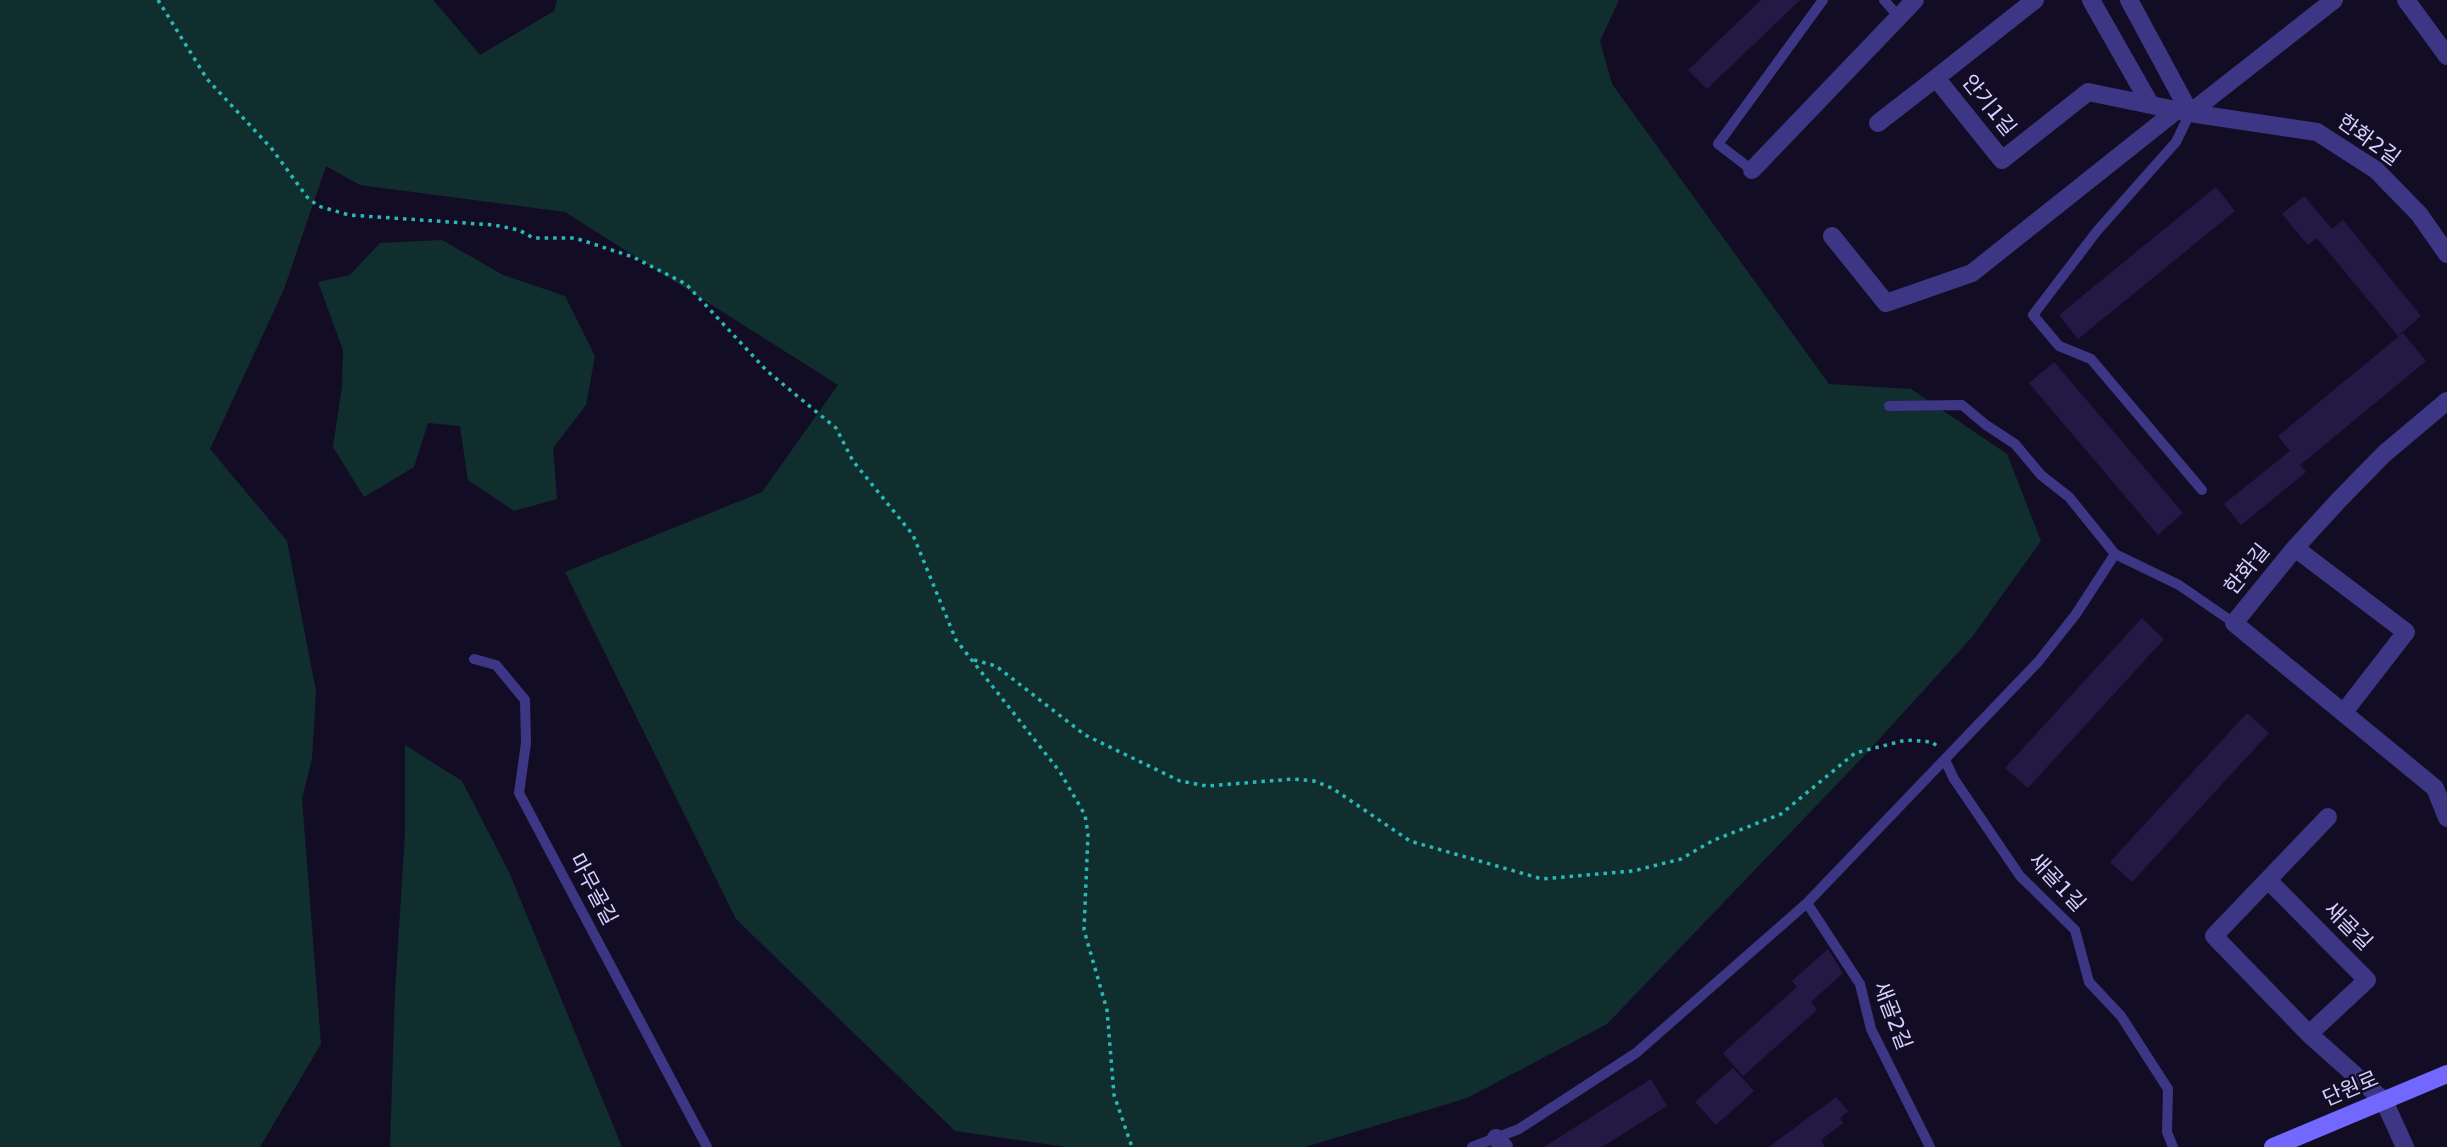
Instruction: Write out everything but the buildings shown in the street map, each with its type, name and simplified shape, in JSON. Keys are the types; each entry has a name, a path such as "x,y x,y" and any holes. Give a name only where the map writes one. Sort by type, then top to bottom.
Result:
{"street":[{"path":"1752,170 1915,0"},
{"name":"안기1길","path":"2035,0 1936,78 2002,160 2088,92 2183,112"},
{"path":"2091,0 2150,104"},
{"path":"2129,0 2183,112"},
{"path":"1832,236 1886,303 1972,273 2334,0"},
{"path":"2406,0 2447,56"},
{"path":"1878,123 1936,78"},
{"name":"한화2길","path":"2183,112 2317,132 2376,170 2419,214 2447,254"},
{"name":"한화길","path":"2447,401 2384,454 2295,548 2234,623 2435,788 2447,818"},
{"path":"2295,548 2406,632 2344,712"},
{"path":"2328,817 2214,936 2309,1034 2384,1101 2405,1147"},
{"name":"새골길","path":"2268,880 2367,980 2309,1034"},
{"name":"단원로","path":"2283,1145 2447,1074"}],"lane":[{"path":"1752,170 1718,144 1823,0"},
{"path":"1884,0 1898,16"},
{"path":"2183,112 2176,142 2097,231 2033,315 2059,346 2091,359 2202,489"},
{"path":"1889,406 1962,405 2015,444 2041,475 2069,497 2115,554 2179,584 2234,623"},
{"path":"1472,1147 1500,1142 1636,1053 1807,903 2038,662 2076,614 2115,554"},
{"name":"마무골길","path":"474,659 496,665 525,700 526,743 519,793 707,1147"},
{"name":"새골1길","path":"1945,760 1954,779 2020,876 2075,930 2089,982 2121,1016 2168,1089 2167,1132 2173,1147"},
{"name":"새골2길","path":"1807,903 1860,984 1871,1029 1930,1147"}],"path":[{"path":"158,0 207,79 272,149 307,197 318,206 349,215 494,225 519,230 533,237 575,238 633,257 686,284 767,371 836,428 853,461 913,535 956,640 1060,772 1085,815 1088,834 1084,930 1107,1010 1114,1095 1132,1147"},
{"path":"972,659 996,666 1085,735 1180,781 1207,786 1293,779 1314,781 1332,788 1410,841 1542,879 1633,871 1681,859 1714,840 1781,814 1855,752 1906,740 1932,743 1941,749 1945,760"}],"green space":[{"path":"0,0 433,0 480,55 554,11 557,0 1619,0 1600,41 1612,84 1829,384 1911,389 2007,454 2041,541 1972,637 1863,757 1607,1024 1467,1098 1305,1147 1066,1147 955,1131 736,919 565,572 762,492 838,385 565,212 360,185 326,166 284,289 210,449 287,541 316,691 312,758 302,799 321,1044 260,1147 0,1147"},
{"path":"442,240 503,275 565,296 595,356 586,405 553,448 557,499 514,511 468,480 460,426 428,423 414,467 364,497 333,447 342,387 343,350 318,282 350,275 380,243"},
{"path":"405,745 462,781 509,872 622,1147 390,1147 395,992 405,834"}]}
